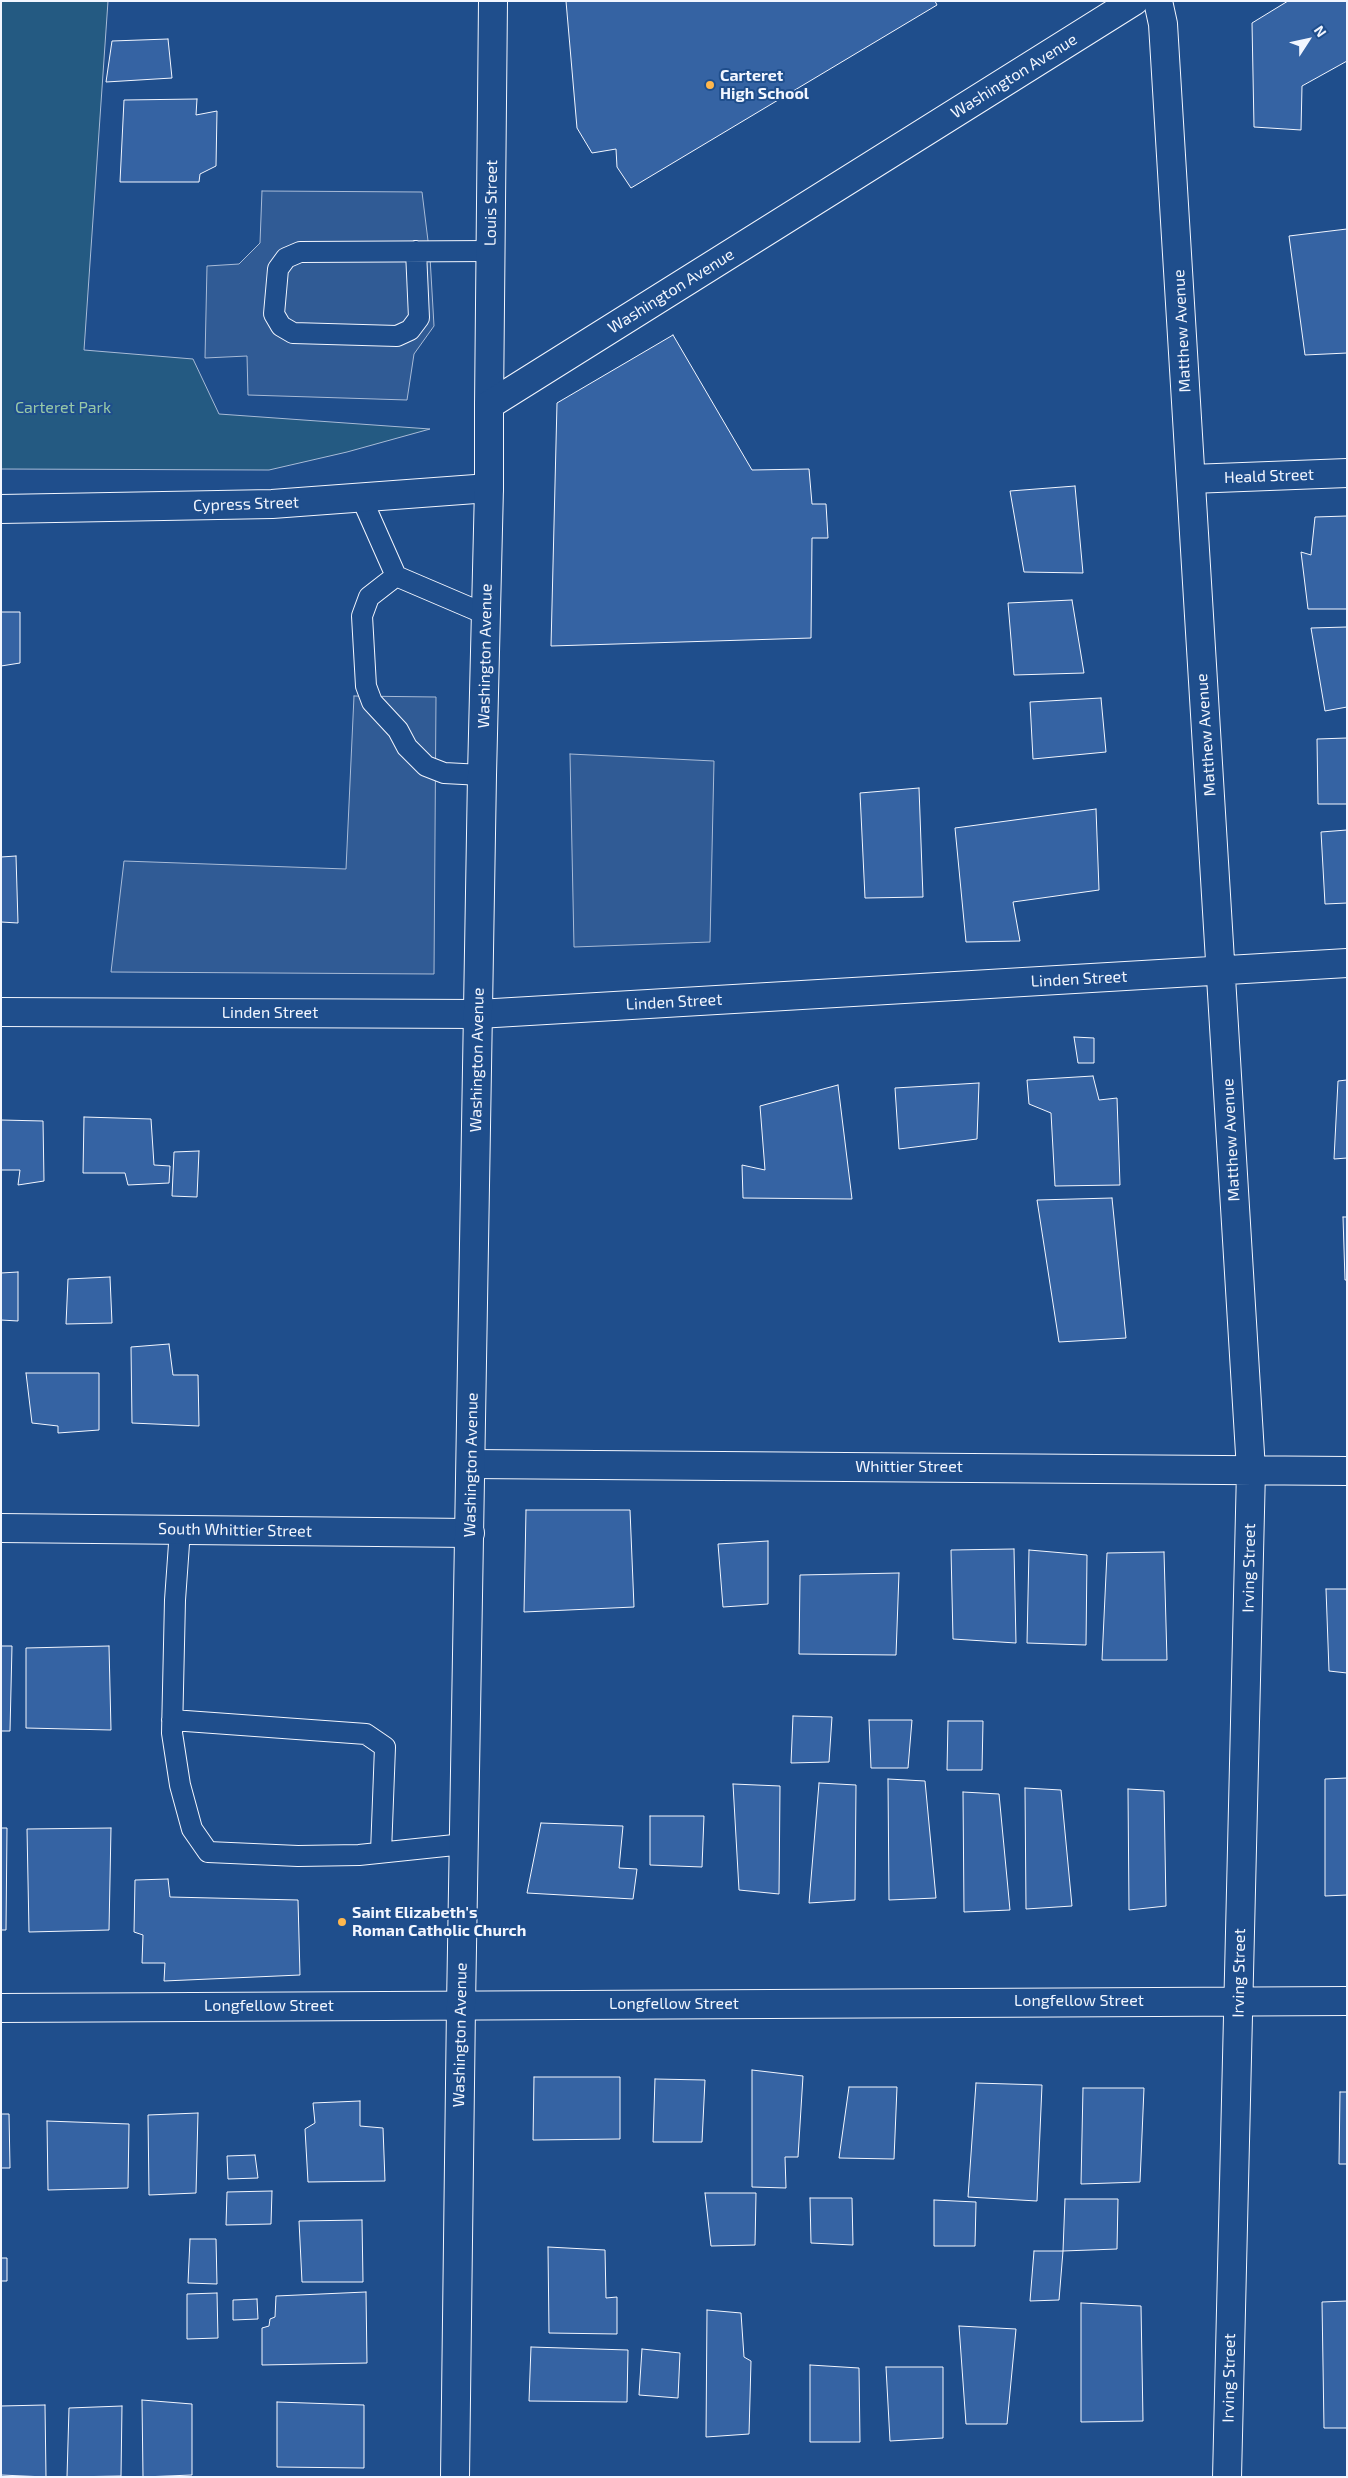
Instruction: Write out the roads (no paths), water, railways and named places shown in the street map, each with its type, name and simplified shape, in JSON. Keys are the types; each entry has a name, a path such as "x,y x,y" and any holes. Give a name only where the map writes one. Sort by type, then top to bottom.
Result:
{"street":[{"name":"Louis Street","path":"489,405 493,1"},
{"name":"Washington Avenue","path":"455,2477 461,2005 489,405 1134,1"},
{"name":"Matthew Avenue","path":"1158,1 1163,24 1251,1470"},
{"name":"Heald Street","path":"1191,478 1347,473"},
{"name":"Cypress Street","path":"1,509 272,504 489,488"},
{"name":"Linden Street","path":"1,1012 478,1014 1347,963"},
{"name":"Whittier Street","path":"471,1464 1347,1471"},
{"name":"Irving Street","path":"1227,2477 1251,1470"},
{"name":"South Whittier Street","path":"1,1528 470,1533"},
{"name":"Longfellow Street","path":"1,2008 1238,2000 1347,2001"}],"lane":[{"path":"416,251 419,318 410,330 397,336 293,333 281,326 274,314 278,269 286,258 300,252 416,251 490,251"},
{"path":"361,497 396,576 485,614"},
{"path":"396,576 369,597 362,616 366,686 372,702 398,730 407,747 426,766 444,773 482,776"},
{"path":"180,1530 172,1720 180,1785 192,1829 208,1852 298,1856 381,1852 464,1844"},
{"path":"172,1720 366,1734 385,1747 381,1852"}],"place":[{"name":"Carteret High School","path":"710,85"},
{"name":"Saint Elizabeth's Roman Catholic Church","path":"342,1922"}],"park label":[{"name":"Carteret Park","path":"63,408"}]}
